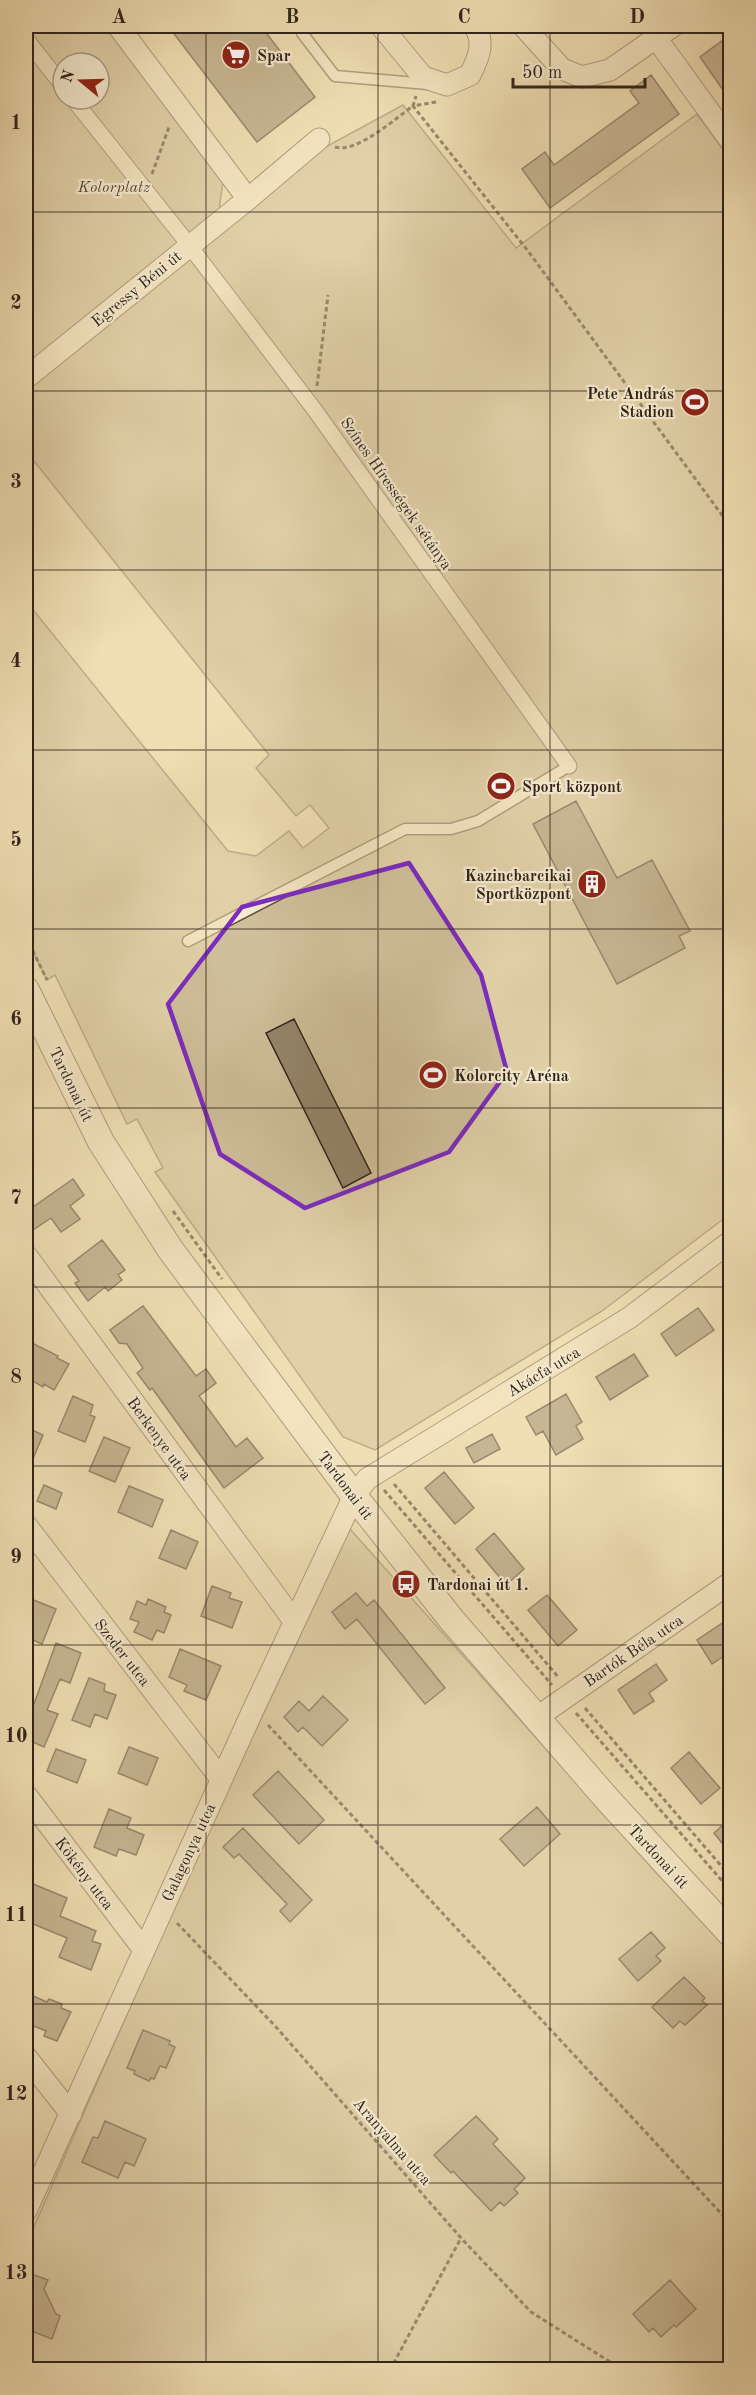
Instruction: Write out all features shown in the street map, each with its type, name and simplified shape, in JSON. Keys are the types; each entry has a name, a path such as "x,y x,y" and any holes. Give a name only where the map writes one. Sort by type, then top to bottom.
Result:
{"street":[{"path":"118,26 178,105 253,195"},
{"path":"381,26 423,77 447,85 470,75 481,53 477,29 474,26"},
{"path":"523,26 562,69 582,77 610,70 665,32 730,140"},
{"path":"26,39 51,71"},
{"name":"Színes Hírességek sétánya","path":"83,111 314,409 569,766"},
{"name":"Egressy Béni út","path":"26,378 319,139"},
{"name":"Tardonai út","path":"36,985 101,1142 170,1249 367,1481 451,1619 608,1800 730,1933"},
{"name":"Akácfa utca","path":"367,1481 629,1318 730,1242"},
{"name":"Berkenye utca","path":"26,1255 294,1621"},
{"name":"Galagonya utca","path":"26,2211 294,1621 367,1481"},
{"name":"Szeder utca","path":"26,1525 221,1779"},
{"name":"Bartók Béla utca","path":"536,1718 730,1583"},
{"name":"Kökény utca","path":"26,1795 144,1950"},
{"path":"26,2057 71,2114"}],"lane":[{"path":"301,26 302,33 334,76 447,85"},
{"path":"188,941 405,829 452,829 478,822 569,766"}],"path":[{"path":"319,139 338,148 359,144 413,106 419,83"},
{"path":"146,190 178,105"},
{"path":"413,106 528,251 730,526"},
{"path":"314,409 328,295"},
{"path":"26,937 36,985"},
{"path":"168,1203 225,1284"},
{"path":"367,1481 386,1491 730,1876"},
{"path":"367,1481 567,1695 730,1890"},
{"path":"253,1710 730,2223"},
{"name":"Aranyalma utca","path":"162,1908 276,2026 461,2238 531,2312 623,2370"},
{"path":"390,2370 461,2238"}],"highlighted area":[{"path":"409,863 481,975 507,1072 449,1152 305,1208 220,1154 168,1004 242,907"}],"green space":[{"name":"Kolorplatz","path":"26,26 116,26 225,167 219,210 26,378"},
{"name":"Sport központ","path":"403,105 516,248 697,114 730,159 730,1214 602,1311 375,1450 343,1437 155,1172 163,1168 137,1119 127,1124 55,975 47,980 26,937 26,601 228,851 256,856 289,831 303,848 329,828 310,805 296,816 256,768 269,755 26,451 26,389 322,149"},
{"path":"350,1529 653,1869 730,1952 730,2369 26,2370 26,2245 189,1872"}],"building":[{"path":"168,26 261,26 315,97 257,142"},
{"path":"730,35 730,100 700,57"},
{"path":"651,75 679,114 550,208 522,169 545,152 554,165 639,103 630,91"},
{"name":"Kazincbarcikai Sportközpont","path":"576,801 617,878 652,860 690,931 679,936 685,948 617,984 533,824"},
{"path":"294,1019 371,1173 343,1188 266,1033"},
{"path":"73,1179 84,1195 70,1206 80,1219 61,1232 51,1218 33,1230 26,1220 26,1212"},
{"path":"102,1240 125,1270 118,1275 122,1280 108,1291 105,1287 88,1301 75,1283 79,1281 68,1266"},
{"path":"143,1306 196,1376 206,1369 216,1383 199,1396 236,1447 247,1438 263,1458 224,1488 152,1388 150,1390 137,1373 143,1368 127,1344 119,1343 110,1330"},
{"path":"698,1308 714,1330 676,1356 661,1334"},
{"path":"26,1340 69,1364 54,1390 44,1384 43,1387 26,1377"},
{"path":"634,1354 648,1376 610,1400 596,1377"},
{"path":"566,1394 582,1422 576,1426 583,1439 556,1455 543,1431 536,1435 526,1417"},
{"path":"73,1396 93,1405 90,1415 95,1417 85,1442 58,1431"},
{"path":"26,1427 43,1435 26,1475"},
{"path":"492,1434 500,1449 474,1463 466,1448"},
{"path":"104,1437 130,1448 115,1482 89,1471"},
{"path":"444,1472 474,1508 455,1524 425,1488"},
{"path":"44,1485 62,1493 56,1509 37,1501"},
{"path":"129,1486 163,1500 152,1527 118,1512"},
{"path":"171,1530 198,1542 186,1569 159,1558"},
{"path":"494,1533 524,1569 506,1585 476,1549"},
{"path":"212,1586 231,1593 229,1598 242,1602 232,1628 201,1616"},
{"path":"356,1593 367,1606 374,1600 445,1688 425,1704 357,1619 345,1629 332,1612"},
{"path":"547,1595 577,1630 558,1646 528,1610"},
{"path":"26,1597 56,1609 42,1644 26,1637"},
{"path":"148,1599 166,1607 164,1612 171,1615 164,1633 157,1630 152,1640 134,1632 139,1622 130,1619 137,1601 146,1605"},
{"path":"730,1618 730,1652 712,1664 697,1640"},
{"path":"56,1643 81,1653 70,1683 60,1679 47,1710 58,1714 44,1747 26,1739 26,1714 30,1703 34,1704"},
{"path":"180,1649 221,1666 206,1700 184,1691 187,1685 169,1677"},
{"path":"656,1664 667,1680 649,1693 654,1701 634,1714 618,1690"},
{"path":"89,1678 105,1684 104,1691 116,1695 107,1719 95,1714 90,1727 72,1720"},
{"path":"323,1696 348,1720 322,1746 303,1727 298,1732 284,1717 299,1701 309,1711"},
{"path":"129,1747 158,1758 147,1785 118,1773"},
{"path":"56,1749 86,1760 77,1783 47,1771"},
{"path":"689,1752 720,1788 701,1804 671,1768"},
{"path":"278,1771 324,1820 299,1844 253,1795"},
{"path":"537,1807 560,1834 524,1866 500,1839"},
{"path":"109,1809 131,1818 127,1828 144,1835 136,1855 119,1849 116,1856 94,1847"},
{"path":"730,1819 730,1853 714,1833"},
{"path":"243,1828 312,1900 290,1922 280,1911 287,1904 239,1854 234,1858 223,1847"},
{"path":"26,1881 67,1898 60,1916 96,1931 92,1941 101,1944 91,1970 59,1957 67,1938 26,1921"},
{"path":"651,1932 665,1948 656,1956 661,1961 638,1981 619,1959"},
{"path":"684,1977 705,1998 702,2001 707,2005 685,2025 680,2021 673,2028 652,2007"},
{"path":"26,1993 47,2002 49,1999 62,2004 61,2008 71,2012 57,2041 44,2036 46,2031 26,2023"},
{"path":"143,2030 170,2041 169,2044 175,2047 166,2068 160,2066 154,2079 151,2078 149,2081 127,2068"},
{"path":"476,2116 498,2139 493,2144 525,2178 514,2189 518,2193 504,2206 500,2202 491,2211 453,2171 451,2173 434,2155"},
{"path":"105,2121 146,2139 134,2166 125,2162 118,2178 82,2162 93,2137 98,2138"},
{"path":"26,2272 48,2280 44,2289 56,2314 60,2316 52,2339 26,2329"},
{"path":"670,2280 696,2309 661,2337 653,2328 649,2332 633,2314"}],"place":[{"name":"Spar","path":"236,55"},
{"name":"Pete András Stadion","path":"695,402"},
{"name":"Sport központ","path":"501,786"},
{"name":"Kazincbarcikai Sportközpont","path":"592,884"},
{"name":"Kolorcity Aréna","path":"433,1075"},
{"name":"Tardonai út 1.","path":"406,1584"}]}
